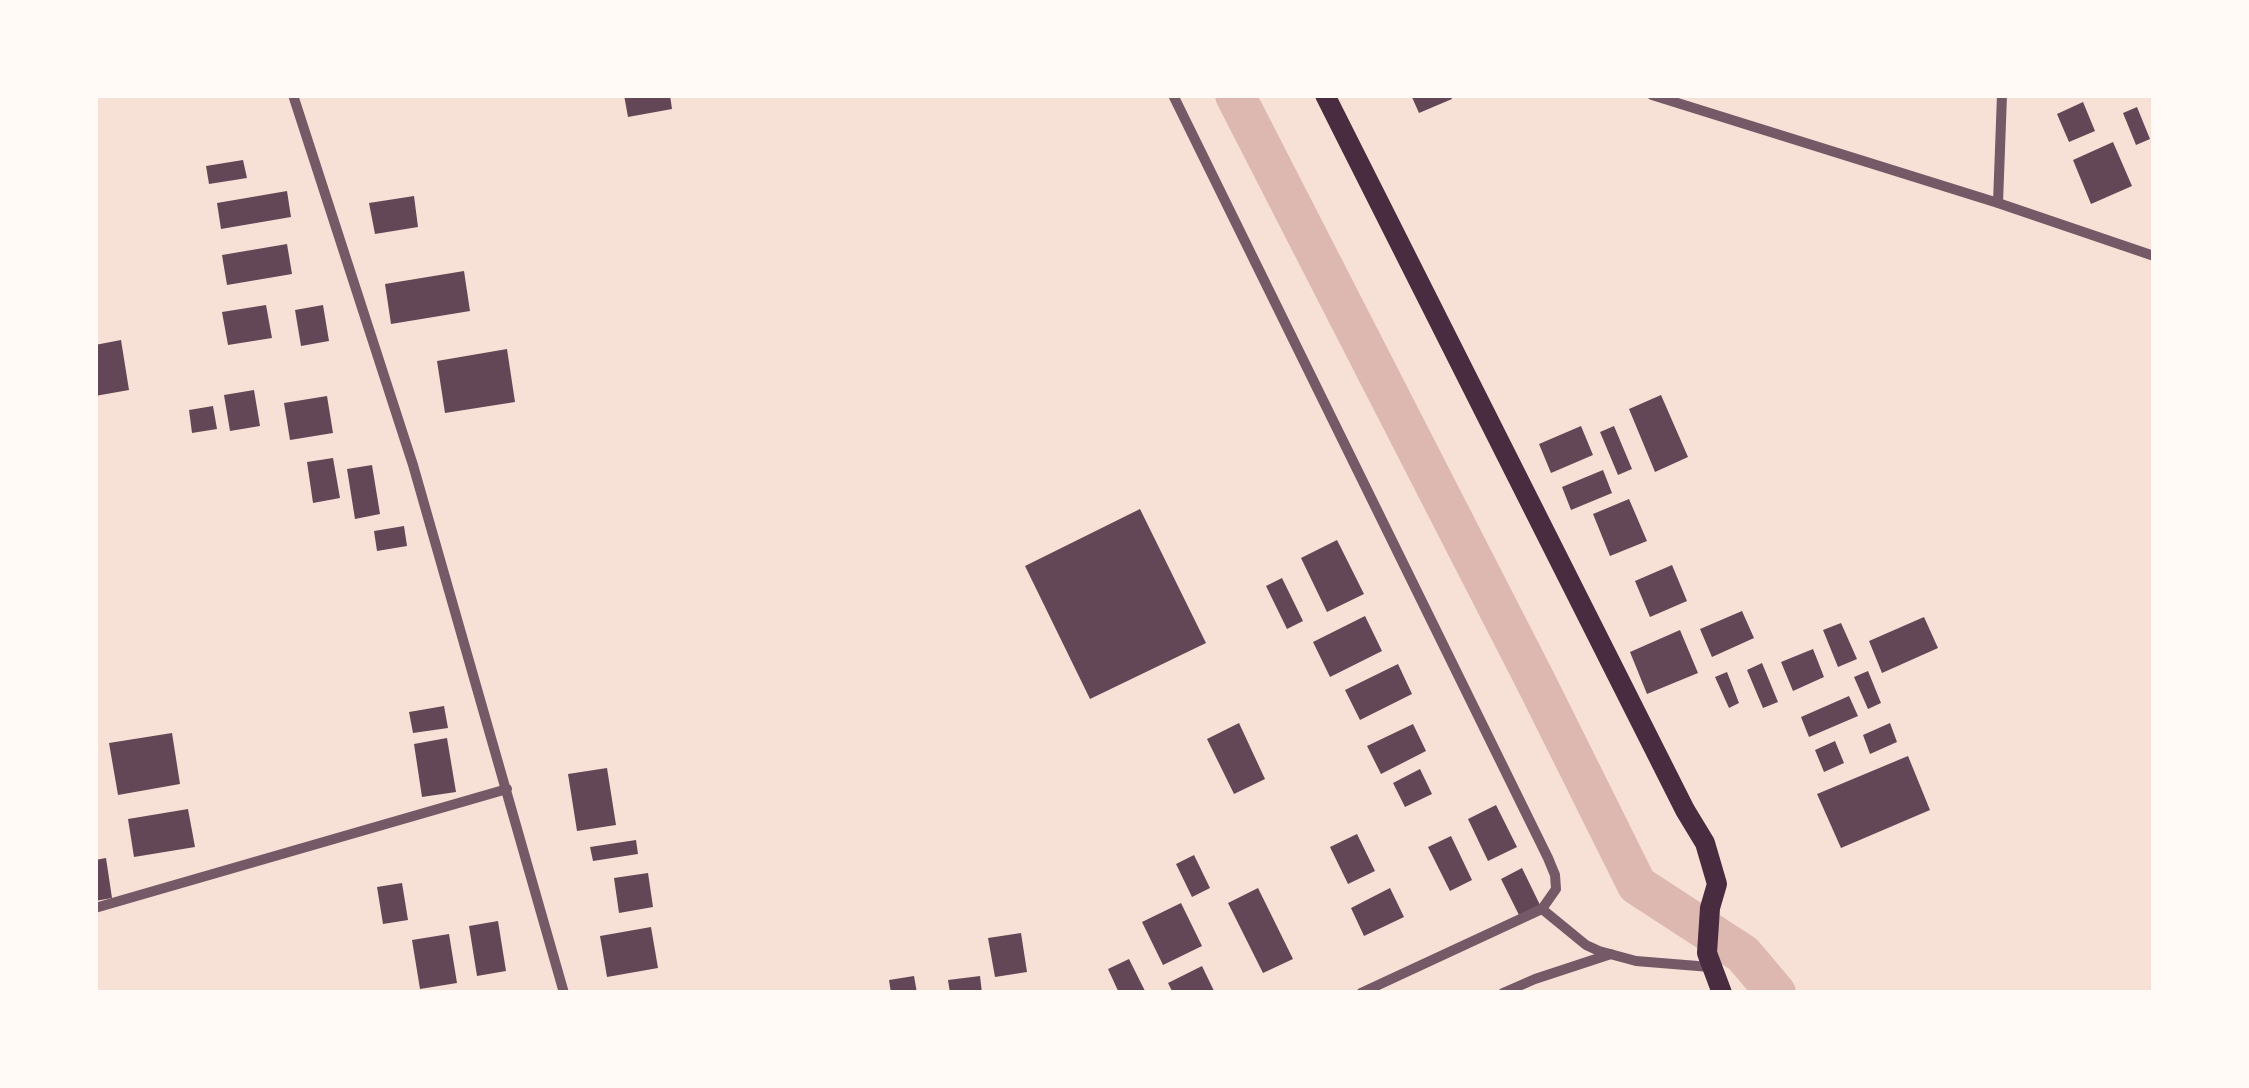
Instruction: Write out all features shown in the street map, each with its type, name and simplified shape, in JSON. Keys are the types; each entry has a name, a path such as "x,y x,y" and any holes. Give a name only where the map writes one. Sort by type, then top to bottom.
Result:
{"main road":[{"path":"1325,95 1685,810 1705,842 1717,884 1706,940 1710,967 1722,993"}],"street":[{"path":"293,95 413,466 564,993"},
{"path":"1173,95 1555,875 1556,889 1542,908 1361,993"},
{"path":"1652,95 2154,256"},
{"path":"1998,203 2002,95"},
{"path":"95,908 507,789"},
{"path":"1542,908 1586,945 1636,962 1710,967"},
{"path":"1502,993 1612,954"}],"building":[{"path":"624,95 670,95 672,109 628,117"},
{"path":"1411,95 1450,95 1452,99 1419,113"},
{"path":"2083,102 2095,131 2069,142 2057,114"},
{"path":"2137,107 2150,139 2136,145 2123,113"},
{"path":"2113,142 2132,186 2091,204 2073,160"},
{"path":"243,160 247,178 209,184 206,166"},
{"path":"287,191 291,217 221,229 217,203"},
{"path":"414,196 418,227 375,234 369,203"},
{"path":"287,244 292,274 227,285 222,255"},
{"path":"464,271 470,311 391,324 385,284"},
{"path":"266,305 272,338 228,345 222,312"},
{"path":"323,305 329,341 301,346 295,310"},
{"path":"121,340 129,390 95,396 95,345"},
{"path":"507,349 515,402 445,413 437,361"},
{"path":"254,390 260,426 230,431 224,395"},
{"path":"1661,395 1688,457 1655,472 1629,409"},
{"path":"327,396 333,433 290,440 284,403"},
{"path":"213,406 217,429 192,433 189,410"},
{"path":"1581,426 1593,455 1551,473 1539,444"},
{"path":"1614,426 1632,469 1618,475 1600,432"},
{"path":"333,458 340,498 313,503 307,462"},
{"path":"372,465 380,514 355,519 347,469"},
{"path":"1603,470 1612,493 1571,510 1562,487"},
{"path":"1629,499 1647,541 1610,556 1593,514"},
{"path":"1140,509 1206,643 1090,699 1025,566"},
{"path":"404,526 407,546 377,551 374,531"},
{"path":"1337,540 1364,594 1327,612 1301,558"},
{"path":"1672,565 1687,601 1650,617 1635,581"},
{"path":"1282,578 1303,621 1287,629 1266,586"},
{"path":"1742,611 1754,638 1712,657 1700,629"},
{"path":"1365,616 1382,651 1330,677 1313,642"},
{"path":"1924,617 1938,648 1882,673 1869,641"},
{"path":"1841,623 1857,659 1838,667 1823,630"},
{"path":"1680,630 1698,673 1647,694 1630,652"},
{"path":"1813,649 1824,677 1793,691 1781,662"},
{"path":"1762,663 1778,702 1763,708 1747,670"},
{"path":"1398,664 1412,694 1360,720 1345,690"},
{"path":"1868,671 1881,703 1868,709 1854,677"},
{"path":"1727,672 1739,703 1729,708 1715,677"},
{"path":"1849,696 1858,716 1809,737 1801,717"},
{"path":"444,706 448,728 413,733 409,712"},
{"path":"1239,723 1265,779 1234,794 1207,739"},
{"path":"1890,723 1897,742 1870,754 1863,735"},
{"path":"1413,724 1426,751 1381,774 1367,746"},
{"path":"172,733 180,784 118,795 109,743"},
{"path":"447,738 456,792 422,797 414,744"},
{"path":"1835,741 1844,763 1824,772 1815,750"},
{"path":"1908,756 1930,810 1841,848 1817,794"},
{"path":"607,768 616,825 577,831 568,774"},
{"path":"1420,769 1432,794 1405,807 1393,783"},
{"path":"1496,805 1517,847 1488,861 1468,819"},
{"path":"188,809 195,847 134,857 128,819"},
{"path":"1357,834 1375,871 1348,884 1330,847"},
{"path":"1451,836 1472,880 1450,891 1428,847"},
{"path":"636,840 638,854 593,861 590,847"},
{"path":"1194,855 1210,888 1192,897 1176,864"},
{"path":"106,858 112,898 95,901 95,860"},
{"path":"1522,868 1540,905 1519,915 1501,879"},
{"path":"648,873 653,907 619,913 614,878"},
{"path":"402,883 408,920 383,924 377,887"},
{"path":"1258,888 1293,959 1263,973 1228,903"},
{"path":"1390,888 1404,917 1364,936 1351,908"},
{"path":"1181,903 1202,946 1163,965 1142,922"},
{"path":"498,921 506,971 477,976 469,926"},
{"path":"651,927 658,968 607,977 600,936"},
{"path":"1021,933 1027,972 995,977 988,938"},
{"path":"449,934 457,983 420,989 412,940"},
{"path":"1129,959 1146,993 1119,993 1108,969"},
{"path":"1202,966 1215,993 1173,993 1168,983"},
{"path":"914,976 917,993 891,993 889,980"},
{"path":"980,976 982,993 950,993 948,980"}],"waterway":[{"path":"1235,95 1637,885 1743,954 1776,993"}]}
